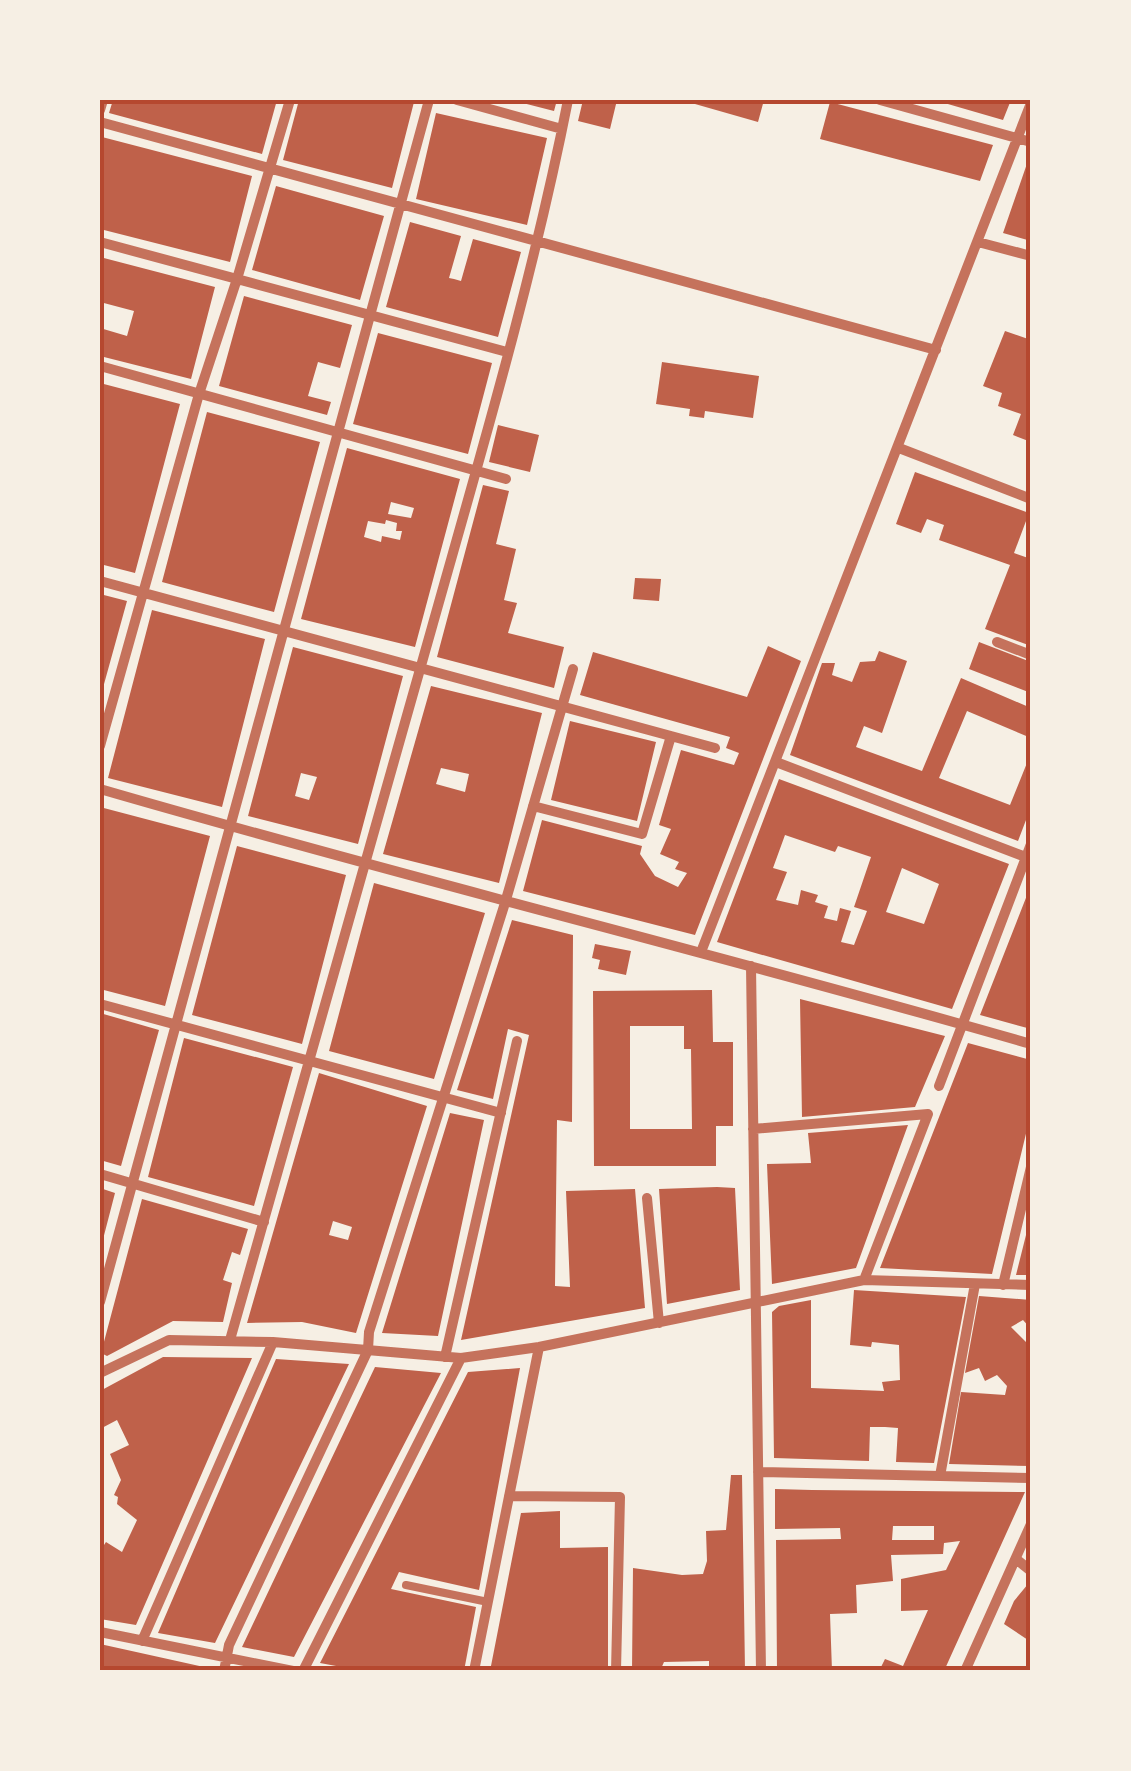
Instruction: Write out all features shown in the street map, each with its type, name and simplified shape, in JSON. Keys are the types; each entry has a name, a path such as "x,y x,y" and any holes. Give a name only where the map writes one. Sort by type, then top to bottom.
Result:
{"street":[{"path":"100,110 103,100"},
{"path":"100,746 200,394 290,100"},
{"path":"100,1302 428,100"},
{"path":"457,100 562,128"},
{"path":"230,1340 368,864 476,470 537,241 568,100"},
{"path":"880,100 1031,142"},
{"path":"701,952 900,448 1031,102"},
{"path":"100,122 936,350"},
{"path":"100,242 506,352"},
{"path":"978,242 1031,256"},
{"path":"100,366 506,478"},
{"path":"900,448 1031,499"},
{"path":"100,580 714,748"},
{"path":"997,642 1031,655"},
{"path":"224,1671 229,1645 368,1350 369,1332 505,903 573,668"},
{"path":"533,806 642,834 670,736"},
{"path":"776,762 1028,858"},
{"path":"100,790 1031,1044"},
{"path":"939,1086 1031,844"},
{"path":"751,966 761,1671"},
{"path":"100,1004 501,1113"},
{"path":"444,1357 517,1041"},
{"path":"753,1130 928,1114 864,1280"},
{"path":"1003,1285 1031,1167"},
{"path":"100,1174 264,1222"},
{"path":"648,1198 659,1322"},
{"path":"100,1373 169,1340 273,1342 461,1358 539,1346 864,1280 1031,1286"},
{"path":"940,1476 975,1284"},
{"path":"142,1641 273,1342"},
{"path":"474,1671 539,1346"},
{"path":"303,1671 461,1358"},
{"path":"758,1472 1031,1478"},
{"path":"509,1496 620,1497 616,1671"},
{"path":"965,1671 1031,1524"},
{"path":"1016,1559 1031,1571"},
{"path":"406,1585 488,1602"},
{"path":"100,1632 292,1671"}],"building":[{"path":"113,100 277,100 262,154 109,113"},
{"path":"299,100 414,102 392,188 283,160"},
{"path":"511,100 557,100 554,111"},
{"path":"583,100 617,100 610,129 578,121"},
{"path":"681,100 764,100 758,122"},
{"path":"934,100 1011,100 1003,120"},
{"path":"830,102 993,145 980,181 820,139"},
{"path":"436,113 547,138 527,225 416,199"},
{"path":"102,137 252,176 230,262 100,229"},
{"path":"1031,152 1031,241 1003,233"},
{"path":"276,186 384,216 360,300 252,270"},
{"path":"410,222 461,236 449,278 461,281 473,239 521,252 498,337 386,307"},
{"path":"100,257 215,287 191,379 100,356 100,328 127,336 134,311 100,302"},
{"path":"244,296 352,325 340,368 318,362 308,396 331,402 327,415 219,386"},
{"path":"1005,331 1031,340 1031,442 1013,435 1021,414 998,406 1002,393 983,386"},
{"path":"378,333 492,363 468,454 353,424"},
{"path":"662,362 759,376 753,418 705,411 704,418 689,416 690,409 656,404"},
{"path":"100,383 180,404 135,573 100,564"},
{"path":"207,412 320,442 274,612 162,582"},
{"path":"498,425 539,435 530,472 489,462"},
{"path":"347,448 460,479 415,647 301,619","holes":["391,502 414,508 411,518 388,514","386,520 397,523 396,531 402,531 400,540 382,536 381,542 364,537 368,521 385,524"]},
{"path":"915,472 1029,513 1014,553 1031,559 1031,646 985,629 1010,565 939,540 944,525 927,519 921,533 896,524"},
{"path":"483,485 509,491 496,544 516,549 504,600 517,603 508,633 564,647 554,688 437,657"},
{"path":"635,578 661,579 659,601 633,599"},
{"path":"100,594 127,601 101,695 100,695"},
{"path":"152,610 265,639 222,807 108,778"},
{"path":"979,642 1031,662 1031,693 969,669"},
{"path":"768,646 801,661 695,935 523,891 542,820 642,846 640,854 655,876 678,887 687,873 675,869 679,862 660,854 671,829 659,825 681,750 734,765 739,753 726,748 730,737 580,695 593,652 747,697"},
{"path":"293,647 403,676 358,844 248,816","holes":["301,773 317,777 309,800 295,796"]},
{"path":"879,651 907,661 882,733 864,726 856,747 922,771 961,678 1031,708 1031,738 967,711 939,778 1010,805 1031,753 1031,807 1018,841 790,755 822,663 835,663 832,675 852,682 860,662 875,661"},
{"path":"431,686 542,713 499,883 383,854","holes":["441,768 469,774 465,792 436,784"]},
{"path":"570,721 656,742 637,821 551,800"},
{"path":"779,779 1009,864 952,1009 717,942","holes":["785,835 835,852 838,846 871,857 854,907 867,911 854,945 841,942 851,911 840,908 837,921 824,918 828,906 815,902 818,895 801,890 798,905 776,900 787,872 773,868","902,868 939,884 924,924 886,912"]},
{"path":"100,807 210,836 165,1006 100,989"},
{"path":"237,846 346,875 302,1044 192,1015"},
{"path":"374,883 485,913 434,1079 329,1051"},
{"path":"1031,885 1031,1029 980,1015"},
{"path":"512,920 573,935 572,1122 557,1120 555,1286 570,1287 566,1191 635,1189 645,1308 461,1340 529,1035 508,1029 493,1099 457,1090"},
{"path":"595,944 631,951 626,975 598,969 600,960 592,958"},
{"path":"712,990 713,1042 733,1042 733,1126 716,1126 716,1166 594,1166 593,991","holes":["630,1026 684,1026 684,1049 691,1049 692,1129 630,1129"]},
{"path":"800,999 945,1036 915,1107 802,1117"},
{"path":"100,1013 159,1030 121,1166 100,1160"},
{"path":"184,1038 293,1067 254,1206 148,1177"},
{"path":"968,1043 1031,1060 1031,1113 992,1274 880,1268"},
{"path":"319,1073 427,1106 356,1333 302,1322 247,1323","holes":["333,1221 352,1227 348,1240 329,1235"]},
{"path":"450,1113 484,1120 438,1336 382,1333"},
{"path":"908,1125 856,1268 772,1284 767,1164 811,1163 808,1133"},
{"path":"100,1188 115,1193 101,1247 100,1247"},
{"path":"735,1188 740,1290 667,1304 659,1189"},
{"path":"142,1199 248,1229 240,1255 232,1252 223,1280 232,1283 223,1322 173,1321 107,1356 101,1353"},
{"path":"1030,1219 1031,1275 1016,1275"},
{"path":"854,1290 966,1297 934,1463 896,1462 898,1428 885,1427 870,1427 869,1461 774,1458 772,1312 779,1306 811,1300 811,1388 884,1391 882,1382 900,1380 899,1345 850,1345"},
{"path":"979,1296 1031,1300 1031,1329 1023,1320 1011,1327 1031,1347 1031,1466 949,1464 961,1392 1005,1395 1007,1386 997,1375 985,1381 979,1368 965,1373"},
{"path":"163,1357 252,1358 136,1625 100,1619 100,1551 106,1542 122,1552 137,1520 117,1504 118,1497 114,1495 121,1480 110,1454 129,1445 117,1420 100,1429 100,1391"},
{"path":"276,1359 349,1364 215,1643 158,1633"},
{"path":"375,1367 441,1373 294,1657 242,1647"},
{"path":"520,1368 479,1590 399,1572 391,1589 476,1607 464,1671 363,1671 320,1663 468,1372"},
{"path":"731,1475 742,1475 745,1671 709,1671 709,1661 664,1662 660,1671 632,1671 633,1568 703,1574 707,1561 706,1531 726,1530"},
{"path":"775,1489 1025,1492 944,1671 879,1671 885,1659 903,1666 928,1610 901,1611 901,1579 946,1570 960,1541 944,1543 943,1554 891,1555 893,1581 856,1585 857,1613 830,1614 832,1671 777,1671 776,1540 841,1539 840,1528 775,1529","holes":["893,1526 934,1526 934,1540 892,1540"]},
{"path":"560,1511 560,1548 608,1547 608,1671 490,1671 521,1513"},
{"path":"1028,1584 1031,1642 1004,1624 1014,1601"},
{"path":"100,1644 213,1669 213,1671 100,1671"}]}
